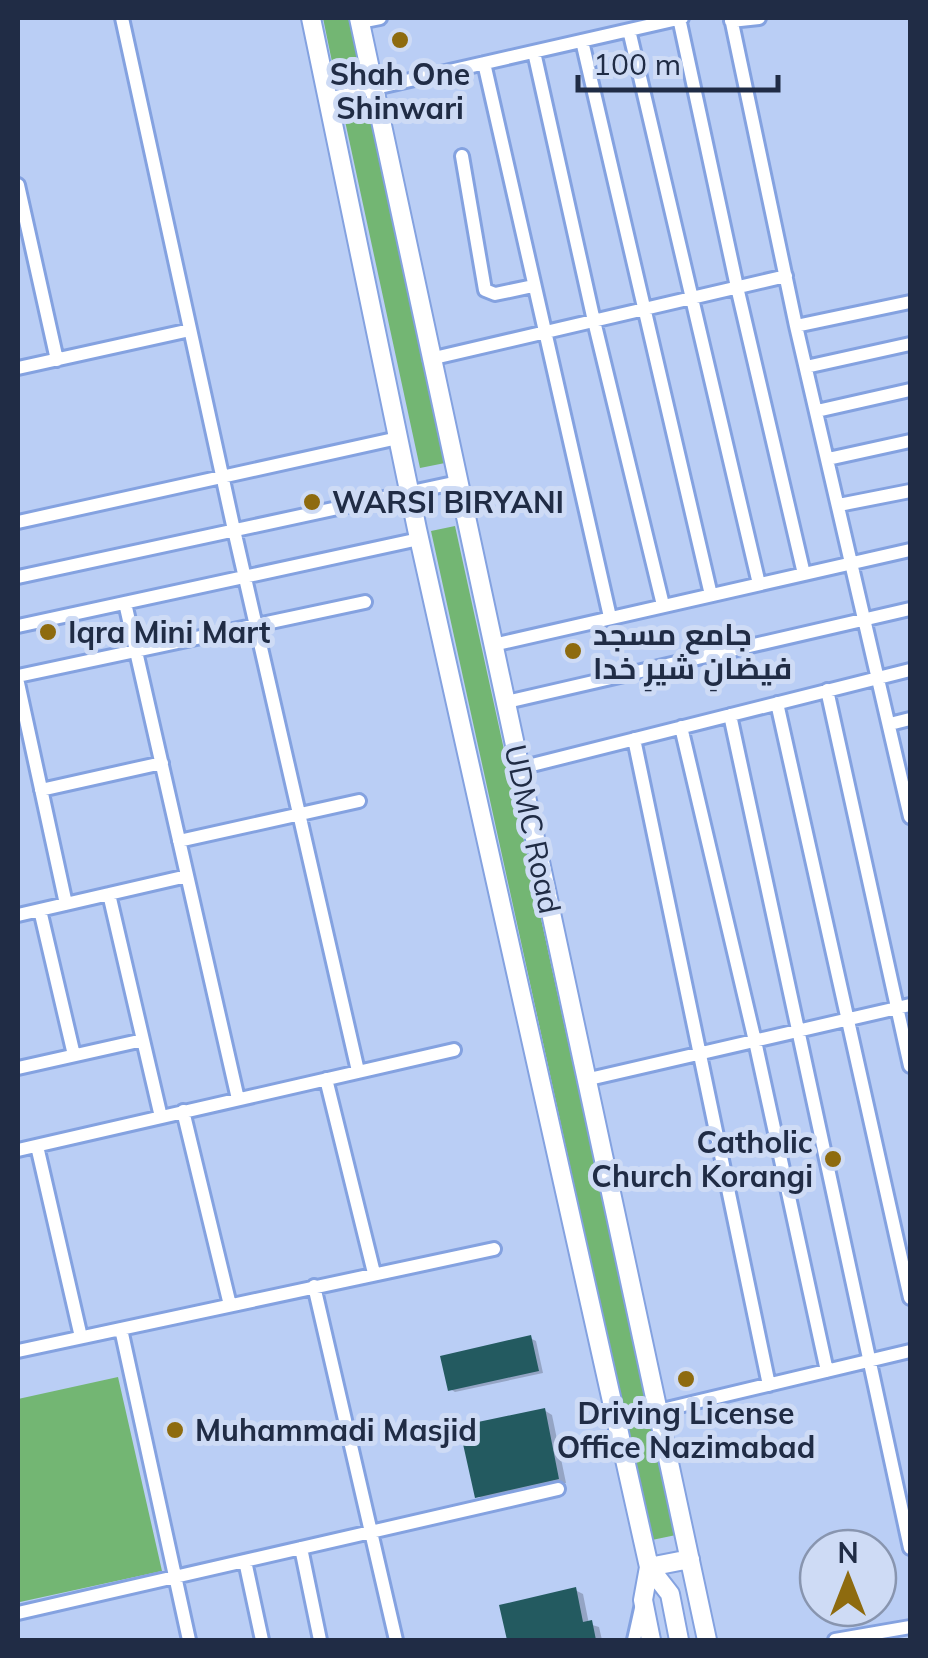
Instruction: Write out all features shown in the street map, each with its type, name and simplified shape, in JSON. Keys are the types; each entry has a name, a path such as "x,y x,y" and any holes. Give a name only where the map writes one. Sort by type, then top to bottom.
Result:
{"main road":[{"name":"UDMC Road","path":"311,18 419,539 649,1567"},
{"name":"UDMC Road","path":"360,20 707,1640"},
{"path":"649,1567 690,1559"},
{"path":"649,1567 643,1600 651,1640"},
{"path":"649,1567 670,1594 678,1640"}],"street":[{"path":"122,18 358,1071"},
{"path":"360,20 380,18"},
{"path":"327,99 680,18 736,287 804,574"},
{"path":"759,18 731,19 796,326 890,724 905,769 910,817"},
{"path":"629,30 759,584"},
{"path":"582,40 711,594"},
{"path":"534,52 663,606"},
{"path":"484,63 610,618"},
{"path":"462,156 485,290 495,294 533,286"},
{"path":"18,185 57,360"},
{"path":"430,359 786,276"},
{"path":"796,326 910,302"},
{"path":"18,368 190,330"},
{"path":"806,367 910,344"},
{"path":"817,411 910,390"},
{"path":"18,522 398,438"},
{"path":"828,459 910,440"},
{"path":"18,577 458,482"},
{"path":"840,505 910,490"},
{"path":"18,626 419,539"},
{"path":"494,645 910,550"},
{"path":"66,904 18,680 136,650 365,602"},
{"path":"126,603 238,1099"},
{"path":"506,702 910,609"},
{"path":"520,768 910,670"},
{"path":"827,690 904,1007 910,1066"},
{"path":"777,703 910,1298"},
{"path":"730,714 910,1548"},
{"path":"890,724 910,720"},
{"path":"681,727 827,1370"},
{"path":"634,739 769,1385"},
{"path":"41,790 162,763"},
{"path":"180,840 360,800"},
{"path":"18,915 188,876"},
{"path":"109,894 160,1117"},
{"path":"40,910 74,1055"},
{"path":"586,1080 904,1007"},
{"path":"18,1068 143,1040"},
{"path":"18,1147 37,1146 454,1050"},
{"path":"326,1079 374,1273"},
{"path":"184,1112 230,1305"},
{"path":"37,1146 82,1337"},
{"path":"18,1351 494,1249"},
{"path":"314,1286 396,1640"},
{"path":"120,1329 188,1640"},
{"path":"658,1411 910,1351"},
{"path":"18,1614 558,1490"},
{"path":"301,1548 320,1640"},
{"path":"245,1561 262,1640"},
{"path":"634,1640 643,1600"},
{"path":"836,1640 910,1627"}],"green space":[{"path":"323,18 350,18 363,81 337,86"},
{"path":"367,102 445,463 420,468 342,107"},
{"path":"455,526 676,1535 652,1540 431,531"},
{"path":"118,1377 162,1571 20,1602 18,1399"}],"building":[{"path":"531,1335 539,1371 448,1391 440,1356"},
{"path":"545,1408 559,1479 475,1498 459,1426"},
{"path":"576,1587 583,1622 592,1620 596,1640 507,1640 499,1605"}],"place":[{"name":"Shah One Shinwari","path":"400,40"},
{"name":"WARSI BIRYANI","path":"312,502"},
{"name":"Iqra Mini Mart","path":"48,632"},
{"name":"جامع مسجد فیضانِ شیرِ خدا","path":"573,651"},
{"name":"Catholic Church Korangi","path":"833,1159"},
{"name":"Driving License Office Nazimabad","path":"686,1379"},
{"name":"Muhammadi Masjid","path":"175,1430"}]}
